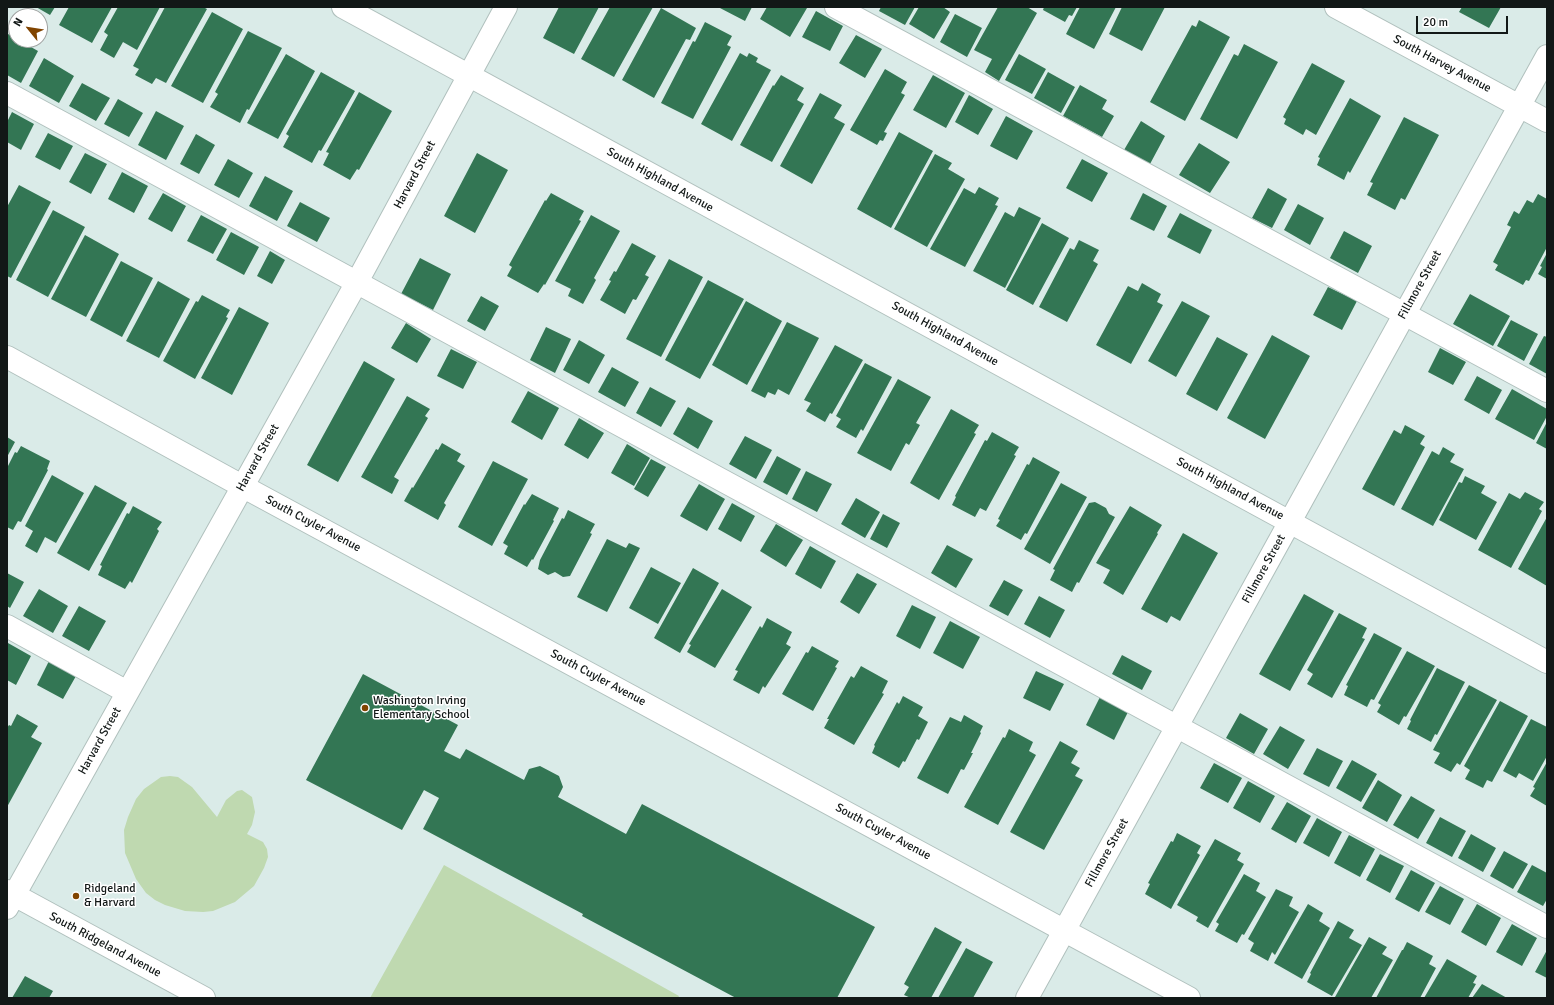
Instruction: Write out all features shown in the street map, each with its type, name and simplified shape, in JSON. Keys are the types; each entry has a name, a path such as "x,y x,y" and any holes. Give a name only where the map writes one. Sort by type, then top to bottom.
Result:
{"street":[{"name":"South Highland Avenue","path":"343,7 1547,662"},
{"name":"Harvard Street","path":"9,898 127,692 356,282 506,7"},
{"path":"836,7 1547,391"},
{"name":"South Harvey Avenue","path":"1336,7 1547,121"},
{"name":"Fillmore Street","path":"1027,998 1547,56"},
{"path":"7,93 1547,927"},
{"name":"South Cuyler Avenue","path":"7,357 242,486 1190,998"},
{"path":"7,626 127,692"},
{"name":"South Ridgeland Avenue","path":"9,898 204,998"}],"green space":[{"path":"161,777 178,777 192,787 217,817 226,800 237,791 242,790 252,797 255,812 252,825 247,834 263,842 267,849 268,857 254,886 235,902 213,911 185,911 165,905 155,900 146,893 136,879 125,853 124,830 128,817 136,799 144,789"},
{"path":"444,865 679,996 678,998 370,998"}],"building":[{"path":"36,7 55,7 50,15 48,14 48,8"},
{"path":"69,7 112,7 92,43 59,25"},
{"path":"118,7 160,7 137,50 123,42 114,58 100,50 108,35 104,32"},
{"path":"165,7 203,7 207,9 166,83 156,78 152,84 135,75 139,69 133,66"},
{"path":"559,7 599,7 574,54 543,38"},
{"path":"610,7 653,7 614,77 581,59"},
{"path":"718,7 752,7 745,21"},
{"path":"767,7 807,8 790,37 760,19"},
{"path":"881,7 915,7 905,25 879,11"},
{"path":"919,7 943,7 950,12 934,39 909,24"},
{"path":"998,7 1027,7 1037,13 999,81 985,72 992,59 974,50"},
{"path":"1044,7 1077,7 1072,16 1069,15 1065,22 1043,10"},
{"path":"1080,7 1116,7 1094,49 1066,34"},
{"path":"1122,7 1165,7 1142,51 1109,34"},
{"path":"1462,7 1501,7 1489,28 1459,12"},
{"path":"661,8 696,28 690,40 686,39 654,98 622,80"},
{"path":"816,11 843,26 830,51 802,37"},
{"path":"212,12 243,29 203,103 171,86"},
{"path":"955,14 982,28 967,57 940,42"},
{"path":"1199,20 1230,37 1185,121 1150,102 1192,25 1196,27"},
{"path":"705,22 732,36 727,45 731,47 693,119 661,103 693,41 695,42"},
{"path":"248,31 282,48 249,110 247,109 240,123 210,107 218,94 215,92"},
{"path":"8,34 8,48 33,48 38,51 21,83 7,75"},
{"path":"856,35 882,49 865,78 839,63"},
{"path":"1244,44 1278,62 1237,139 1200,119 1234,54 1238,56"},
{"path":"740,53 747,57 749,53 758,58 756,62 771,70 732,141 701,124"},
{"path":"286,54 315,71 278,139 247,123"},
{"path":"1019,54 1046,69 1032,94 1005,80"},
{"path":"44,58 74,76 59,103 29,86"},
{"path":"1312,63 1345,81 1316,135 1306,129 1303,135 1284,124 1286,119 1283,117"},
{"path":"885,69 907,82 901,93 905,95 884,132 887,133 883,141 880,140 877,145 850,130"},
{"path":"321,72 355,91 321,151 319,150 312,163 283,147 289,136 286,134"},
{"path":"1048,72 1075,87 1061,113 1034,98"},
{"path":"781,75 804,88 797,100 804,104 772,162 740,145 773,85 774,86"},
{"path":"933,75 965,93 946,128 913,110"},
{"path":"82,83 110,98 96,121 69,106"},
{"path":"1080,85 1107,100 1102,109 1114,116 1102,137 1063,116"},
{"path":"359,92 392,111 359,170 357,169 350,180 323,165 329,153 326,152"},
{"path":"820,93 842,105 834,118 845,124 812,184 780,166"},
{"path":"969,95 993,109 978,135 955,122"},
{"path":"1350,98 1381,116 1350,173 1348,171 1344,180 1317,165 1320,158 1318,157"},
{"path":"118,99 143,113 129,137 104,124"},
{"path":"156,111 184,126 166,160 138,145"},
{"path":"12,112 34,124 21,150 7,142 7,122"},
{"path":"1006,116 1033,131 1017,160 990,146"},
{"path":"1404,117 1439,135 1405,200 1401,198 1395,210 1367,195 1373,183 1370,182"},
{"path":"1141,121 1165,136 1150,164 1124,150"},
{"path":"899,132 933,151 891,228 857,209"},
{"path":"48,133 73,146 60,170 35,157"},
{"path":"196,134 215,145 199,174 180,164"},
{"path":"1199,143 1230,162 1210,193 1179,175"},
{"path":"85,153 107,164 91,194 69,182"},
{"path":"477,153 508,170 475,233 444,216"},
{"path":"935,154 952,163 948,169 965,179 927,247 894,229"},
{"path":"228,159 253,173 239,198 214,185"},
{"path":"1082,159 1108,173 1092,202 1066,188"},
{"path":"122,172 148,186 134,213 108,199"},
{"path":"265,176 293,191 277,221 249,206"},
{"path":"19,185 51,202 11,278 7,276 7,207"},
{"path":"979,187 999,198 995,205 998,206 965,267 930,249 964,188 975,194"},
{"path":"1268,188 1287,199 1272,228 1252,218"},
{"path":"163,193 186,206 172,232 148,219"},
{"path":"551,193 584,211 579,220 581,221 545,285 544,284 538,293 507,276 512,267 509,265 545,200 546,201"},
{"path":"1143,193 1167,206 1154,231 1130,219"},
{"path":"1538,194 1547,199 1547,247 1529,281 1526,280 1523,285 1495,270 1498,265 1493,262 1511,227 1507,225 1514,211 1519,214 1527,200 1533,203"},
{"path":"300,202 330,218 317,242 287,226"},
{"path":"1298,204 1324,218 1310,245 1284,230"},
{"path":"1019,207 1041,218 1005,288 973,271 1005,212 1014,217"},
{"path":"53,210 85,227 48,297 16,280"},
{"path":"1180,213 1212,230 1200,254 1167,237"},
{"path":"201,215 227,229 213,254 187,241"},
{"path":"591,215 620,231 594,278 596,280 583,304 568,296 571,289 555,281"},
{"path":"1042,223 1069,238 1033,305 1006,290"},
{"path":"1344,231 1372,246 1358,273 1330,258"},
{"path":"231,232 259,247 244,275 216,260"},
{"path":"85,235 119,254 86,317 51,299"},
{"path":"1079,240 1099,250 1093,261 1098,264 1067,322 1039,307 1070,248 1074,250"},
{"path":"632,243 656,256 645,275 649,277 636,300 633,299 625,314 600,300 611,281 609,280 614,271 616,272"},
{"path":"270,251 285,260 272,284 257,276"},
{"path":"1547,253 1547,279 1538,274 1542,267 1540,266"},
{"path":"420,258 451,274 433,310 401,294"},
{"path":"669,259 703,277 661,357 626,339"},
{"path":"121,261 153,278 122,337 90,320"},
{"path":"708,280 744,299 700,379 665,360"},
{"path":"158,281 190,299 159,358 126,341"},
{"path":"1142,283 1161,294 1157,302 1163,305 1131,364 1096,345 1128,286 1138,291"},
{"path":"1328,287 1357,301 1342,330 1313,315"},
{"path":"1470,294 1510,316 1493,346 1453,324"},
{"path":"202,295 230,310 226,317 228,318 195,379 163,361 196,301 198,302"},
{"path":"481,296 499,306 485,331 467,321"},
{"path":"746,301 782,321 747,385 712,365"},
{"path":"1182,301 1210,316 1176,377 1148,361"},
{"path":"239,307 269,323 232,395 201,378"},
{"path":"1511,320 1538,334 1524,361 1497,346"},
{"path":"787,322 819,338 789,395 778,389 775,395 768,392 765,398 751,391"},
{"path":"406,323 431,339 417,363 391,348"},
{"path":"546,327 571,339 555,373 530,360"},
{"path":"1272,335 1310,356 1265,439 1227,418"},
{"path":"1544,336 1547,337 1547,374 1529,364"},
{"path":"1217,337 1248,354 1217,411 1186,394"},
{"path":"579,340 605,355 589,384 563,370"},
{"path":"835,345 863,360 832,414 830,413 825,422 806,411 811,403 804,400"},
{"path":"1440,348 1466,362 1453,385 1428,372"},
{"path":"451,349 477,362 463,389 437,376"},
{"path":"364,361 395,379 338,482 307,465"},
{"path":"865,363 892,377 863,431 861,429 856,438 836,427 841,419 836,416"},
{"path":"612,367 639,382 625,407 598,392"},
{"path":"1477,376 1502,390 1489,414 1464,400"},
{"path":"898,379 931,397 916,423 920,425 909,445 906,443 891,471 857,453"},
{"path":"650,387 676,401 661,427 636,413"},
{"path":"1512,389 1547,409 1547,416 1534,440 1495,419"},
{"path":"528,391 559,408 542,440 511,422"},
{"path":"407,396 430,409 425,416 428,418 394,477 399,480 392,494 361,477"},
{"path":"688,407 713,421 698,449 673,434"},
{"path":"951,409 979,425 974,433 976,434 939,500 910,483"},
{"path":"579,418 604,433 588,459 564,445"},
{"path":"1547,422 1547,449 1536,443"},
{"path":"1405,425 1425,436 1420,444 1425,447 1394,506 1362,489 1394,430 1401,434"},
{"path":"992,432 1019,447 1014,455 1016,456 986,511 980,508 975,517 952,505 956,497 955,496 985,440 987,441"},
{"path":"745,436 772,450 756,479 729,464"},
{"path":"7,437 15,442 7,457"},
{"path":"442,443 461,454 457,461 465,466 444,503 446,505 438,520 404,501 436,449 438,450"},
{"path":"627,444 650,458 634,486 611,473"},
{"path":"21,446 50,461 48,470 21,522 18,521 13,530 7,527 7,468 15,452 17,453"},
{"path":"1443,447 1455,454 1450,462 1464,469 1433,526 1401,509 1432,451 1439,455"},
{"path":"777,456 801,469 787,495 763,482"},
{"path":"1033,457 1060,472 1027,534 1025,533 1021,540 996,526 1000,520 998,519 1027,464 1029,465"},
{"path":"651,459 666,467 648,497 634,489"},
{"path":"493,461 528,479 492,546 458,527"},
{"path":"806,471 832,484 817,512 792,499"},
{"path":"52,475 84,493 56,543 45,537 37,553 25,546 33,531 25,526"},
{"path":"1465,476 1485,486 1481,493 1497,502 1476,540 1439,520 1459,482 1462,483"},
{"path":"1061,483 1087,497 1050,564 1024,549"},
{"path":"699,484 725,499 707,531 680,516"},
{"path":"95,485 127,503 89,571 57,553"},
{"path":"1525,492 1544,502 1539,509 1542,511 1511,568 1478,550 1509,493 1520,499"},
{"path":"532,494 559,508 553,520 554,521 533,560 532,559 527,567 504,554 508,546 503,543 524,504 525,505"},
{"path":"856,498 880,512 865,538 841,524"},
{"path":"1095,502 1106,508 1109,514 1115,517 1079,583 1077,582 1072,592 1050,580 1055,570 1053,569 1089,503"},
{"path":"732,503 755,516 741,542 718,529"},
{"path":"133,506 162,522 157,529 159,531 132,583 130,581 125,589 98,575 102,566 100,565 127,513 129,514"},
{"path":"1130,506 1162,525 1123,595 1103,583 1110,570 1096,563"},
{"path":"568,510 595,524 590,533 592,534 570,576 563,577 555,572 548,575 538,569 540,560 562,518 564,519"},
{"path":"883,514 900,523 887,548 870,539"},
{"path":"1547,517 1547,586 1518,569"},
{"path":"776,524 803,540 786,567 760,551"},
{"path":"1183,533 1218,553 1180,621 1171,616 1167,623 1141,609"},
{"path":"607,539 626,548 629,543 640,548 607,612 577,597"},
{"path":"947,545 973,559 956,588 931,573"},
{"path":"810,546 836,561 821,589 795,574"},
{"path":"651,567 681,583 658,624 629,608"},
{"path":"693,568 719,583 680,653 654,638"},
{"path":"7,573 24,582 10,608 7,606"},
{"path":"857,573 877,584 859,614 840,602"},
{"path":"1004,580 1023,590 1008,616 989,606"},
{"path":"39,589 68,606 53,633 23,616"},
{"path":"722,589 752,607 715,668 687,652 691,645 689,644"},
{"path":"1304,594 1334,611 1290,691 1259,674"},
{"path":"1039,596 1065,610 1050,638 1024,624"},
{"path":"912,605 936,617 920,649 896,636"},
{"path":"79,606 106,621 89,651 62,636"},
{"path":"1339,613 1367,628 1362,638 1365,639 1332,698 1307,684 1313,674 1307,670"},
{"path":"767,618 792,632 786,644 791,647 765,688 763,686 759,694 733,680 738,671 735,670 760,626 762,628"},
{"path":"950,621 980,637 963,669 933,653"},
{"path":"1374,633 1402,648 1374,700 1371,699 1367,707 1344,695 1348,686 1346,685"},
{"path":"8,643 31,656 16,685 7,680"},
{"path":"812,646 839,661 835,667 837,668 813,711 782,694 806,652 808,653"},
{"path":"1407,651 1435,666 1406,717 1404,716 1399,725 1377,712 1381,705 1378,703"},
{"path":"1122,655 1152,671 1142,690 1112,674"},
{"path":"49,661 76,676 63,699 37,685"},
{"path":"861,666 888,681 882,693 884,694 854,745 824,728 829,719 827,719 851,676 854,678"},
{"path":"1437,668 1465,682 1437,735 1435,734 1431,742 1407,729 1411,721 1410,720"},
{"path":"1036,671 1064,684 1050,711 1023,698"},
{"path":"363,674 458,725 444,751 460,759 466,749 524,780 529,769 540,766 559,776 563,787 558,797 626,834 642,804 875,927 837,998 736,998 582,916 583,914 423,829 439,798 424,790 402,830 306,780"},
{"path":"1469,685 1497,700 1460,765 1457,763 1451,772 1434,763 1440,753 1433,750"},
{"path":"903,696 923,707 918,716 928,722 919,740 917,739 905,762 903,761 899,768 872,753 875,746 874,745 897,702 899,704"},
{"path":"1100,697 1128,712 1114,740 1086,725"},
{"path":"1500,701 1528,716 1492,782 1487,780 1483,788 1465,779 1470,770 1464,766"},
{"path":"1240,713 1268,729 1254,754 1226,738"},
{"path":"17,714 38,726 31,737 42,743 7,807 7,728 9,725 11,726"},
{"path":"964,715 983,726 971,753 973,753 964,770 961,769 948,794 917,778 950,717 961,722"},
{"path":"1531,719 1547,727 1547,756 1533,781 1519,773 1516,778 1503,771"},
{"path":"1280,726 1305,740 1288,769 1263,754"},
{"path":"1009,729 1033,742 1029,751 1036,755 998,825 964,807"},
{"path":"1060,741 1078,751 1071,763 1080,768 1075,776 1083,780 1044,850 1010,832"},
{"path":"1317,748 1343,761 1329,787 1303,774"},
{"path":"1352,760 1377,774 1361,802 1336,788"},
{"path":"1547,762 1547,806 1530,796 1535,788 1533,787"},
{"path":"1214,763 1242,778 1228,803 1200,788"},
{"path":"1378,780 1402,795 1387,822 1362,808"},
{"path":"1248,781 1275,796 1260,823 1233,808"},
{"path":"1411,796 1435,810 1418,839 1393,825"},
{"path":"1287,802 1311,816 1296,843 1271,829"},
{"path":"1440,817 1466,831 1452,857 1426,843"},
{"path":"1317,818 1342,832 1329,857 1303,843"},
{"path":"1177,833 1201,846 1197,853 1200,855 1171,909 1145,894 1150,884 1148,883"},
{"path":"1471,834 1496,848 1483,872 1458,858"},
{"path":"1349,835 1375,849 1360,877 1334,863"},
{"path":"1215,839 1241,853 1237,860 1244,864 1208,928 1196,921 1198,917 1177,905"},
{"path":"1504,851 1528,864 1513,889 1490,876"},
{"path":"1380,854 1404,866 1390,893 1366,880"},
{"path":"1532,865 1547,873 1547,899 1543,906 1517,892"},
{"path":"1411,870 1435,883 1419,912 1395,899"},
{"path":"1244,874 1260,883 1256,891 1266,897 1244,935 1242,934 1237,943 1215,931 1219,924 1216,922"},
{"path":"1440,886 1464,899 1450,925 1425,912"},
{"path":"1276,889 1293,897 1289,906 1299,912 1275,955 1272,952 1268,961 1250,951 1254,943 1248,939"},
{"path":"1308,904 1323,913 1319,921 1330,928 1302,979 1274,963"},
{"path":"1477,904 1501,918 1486,946 1461,932"},
{"path":"1338,921 1354,930 1349,938 1362,945 1332,996 1307,982 1311,974 1310,973"},
{"path":"1512,924 1537,938 1522,966 1496,952"},
{"path":"935,927 962,942 931,998 911,998 904,995 909,987 904,984"},
{"path":"1369,937 1387,947 1382,954 1393,960 1371,998 1335,997"},
{"path":"1407,942 1433,956 1429,964 1436,968 1420,998 1376,998 1402,950"},
{"path":"966,948 993,962 973,998 938,998"},
{"path":"1547,950 1547,978 1535,972"},
{"path":"1447,959 1477,976 1473,983 1476,984 1468,998 1424,998"},
{"path":"25,976 53,991 49,998 12,998"},
{"path":"1482,984 1507,998 1472,998"}],"place":[{"name":"Washington Irving Elementary School","path":"365,708"},
{"name":"Ridgeland & Harvard","path":"76,896"}]}
